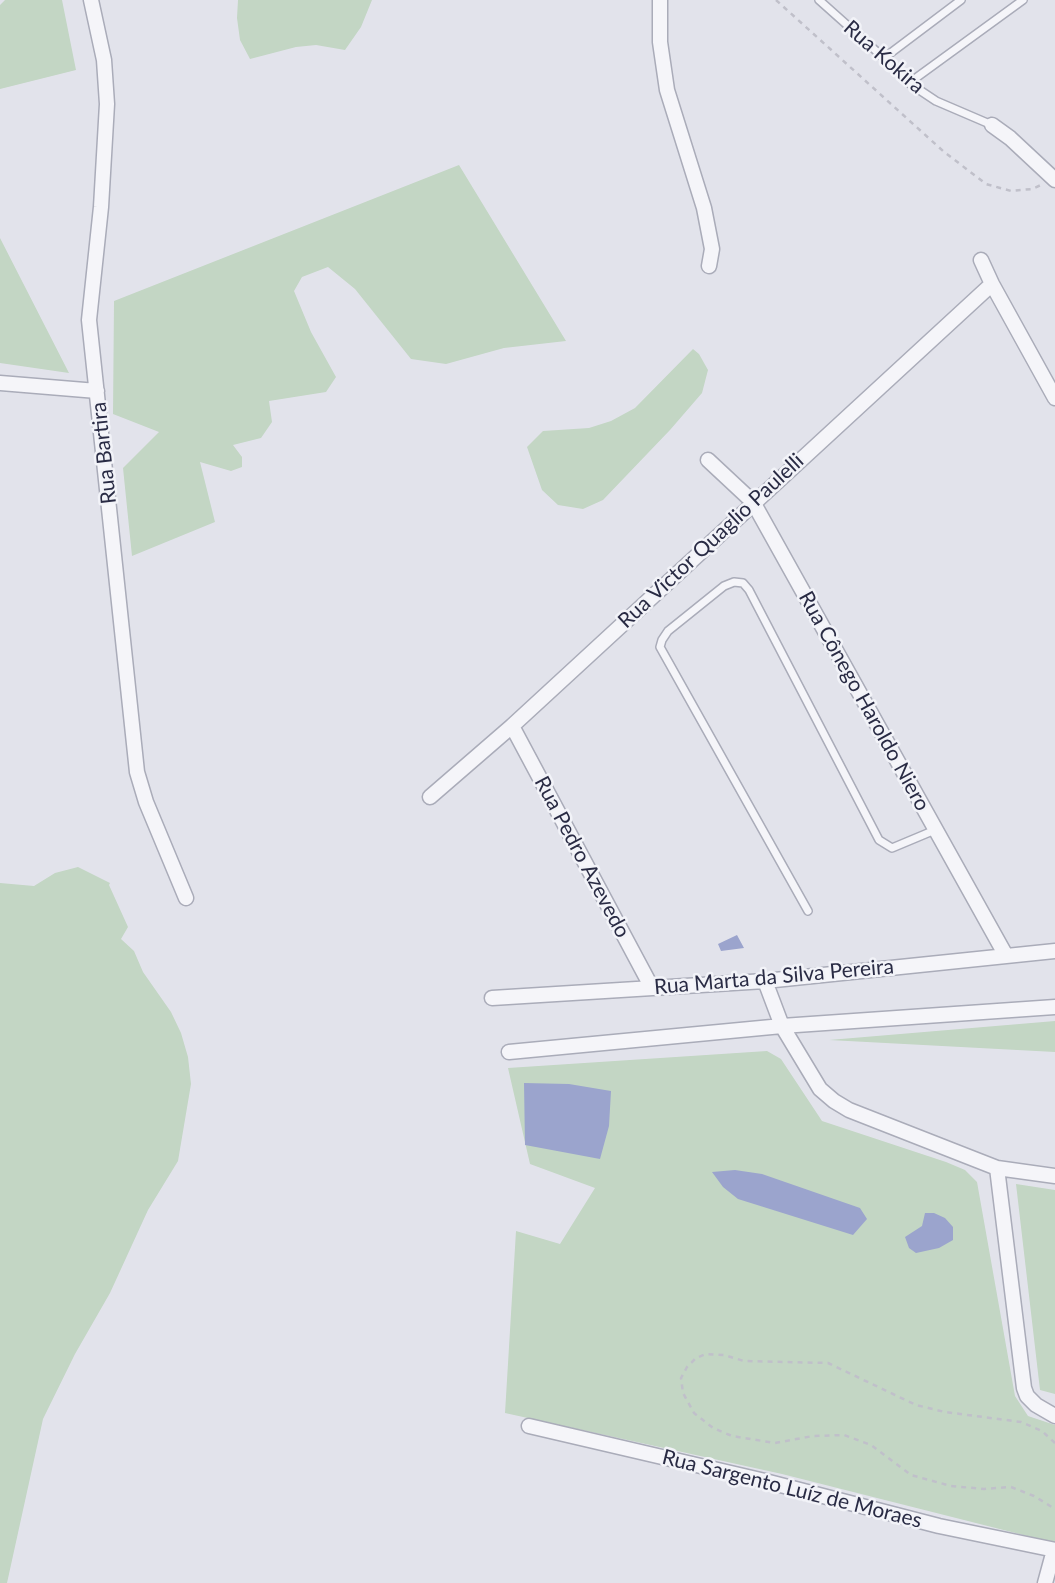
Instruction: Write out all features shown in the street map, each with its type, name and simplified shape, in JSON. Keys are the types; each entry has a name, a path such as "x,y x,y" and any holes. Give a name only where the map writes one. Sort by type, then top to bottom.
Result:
{"street":[{"name":"Rua Bartira","path":"91,0 104,60 107,104 101,206 89,320 137,772 146,802 186,898"},
{"path":"660,0 660,42 667,90 704,208 712,249 709,266"},
{"name":"Rua Kokira","path":"992,125 1055,180"},
{"path":"981,260 1055,398"},
{"name":"Rua Victor Quaglio Paulelli","path":"430,797 512,726 992,284"},
{"path":"0,383 97,391"},
{"name":"Rua Cônego Haroldo Niero","path":"708,460 753,502 1005,954"},
{"name":"Rua Pedro Azevedo","path":"512,726 652,988"},
{"name":"Rua Marta da Silva Pereira","path":"492,998 765,981 1005,954 1055,951"},
{"path":"765,981 782,1026 820,1089 834,1101 849,1110 997,1168 1055,1176"},
{"path":"509,1052 782,1026 1055,1007"},
{"path":"997,1168 1027,1396 1055,1416"},
{"name":"Rua Sargento Luíz de Moraes","path":"529,1426 765,1481 939,1526 1054,1550"},
{"path":"1045,1583 1054,1550"}],"lane":[{"name":"Rua Kokira","path":"819,0 909,83 936,101 992,125"},
{"path":"884,58 961,0"},
{"path":"909,83 1023,0"},
{"path":"808,911 660,648 668,631 724,586 734,582 743,583 749,590 879,840 892,848 935,830"}],"path":[{"path":"776,0 943,152 986,184 1011,191 1032,189 1055,180"},
{"path":"1055,1443 1042,1431 1021,1422 944,1412 916,1405 828,1363 744,1361 724,1355 706,1354 696,1358 681,1378 683,1393 694,1413 713,1427 732,1436 775,1443 813,1436 844,1435 871,1445 911,1475 951,1486 984,1489 1011,1487 1034,1496 1055,1509"}],"green space":[{"path":"5,0 62,0 76,70 0,89 0,5"},
{"path":"238,0 372,0 361,27 345,50 316,45 296,47 250,59 240,40"},
{"path":"459,165 566,341 504,348 446,364 411,359 355,289 328,267 302,277 294,291 311,332 336,377 326,392 269,401 272,422 261,438 233,445 242,457 242,467 231,471 200,462 215,522 132,556 123,468 159,432 113,414 114,301"},
{"path":"0,238 69,373 0,363"},
{"path":"693,349 708,370 702,393 603,500 583,509 558,505 542,490 527,447 543,431 589,428 611,421 635,408"},
{"path":"78,867 110,883 128,927 121,939 134,951 143,972 171,1012 188,1057 191,1084 178,1161 148,1210 110,1293 75,1354 43,1419 7,1583 0,1583 0,883 34,886 55,873"},
{"path":"1055,1021 1055,1052 829,1040"},
{"path":"767,1051 781,1059 822,1121 946,1162 965,1170 977,1182 1015,1396 1028,1416 1055,1425 1055,1543 782,1474 505,1413 516,1231 560,1244 595,1188 530,1164 508,1068"},
{"path":"1016,1184 1055,1190 1055,1394 1040,1390"}],"water":[{"path":"737,935 744,948 721,951 718,944"},
{"path":"524,1083 569,1084 611,1091 609,1126 600,1159 525,1145"},
{"path":"735,1170 762,1174 860,1208 867,1219 853,1235 738,1199 723,1187 712,1172"},
{"path":"925,1213 934,1213 945,1218 953,1227 953,1240 939,1248 916,1253 909,1248 905,1237 922,1226"}]}
